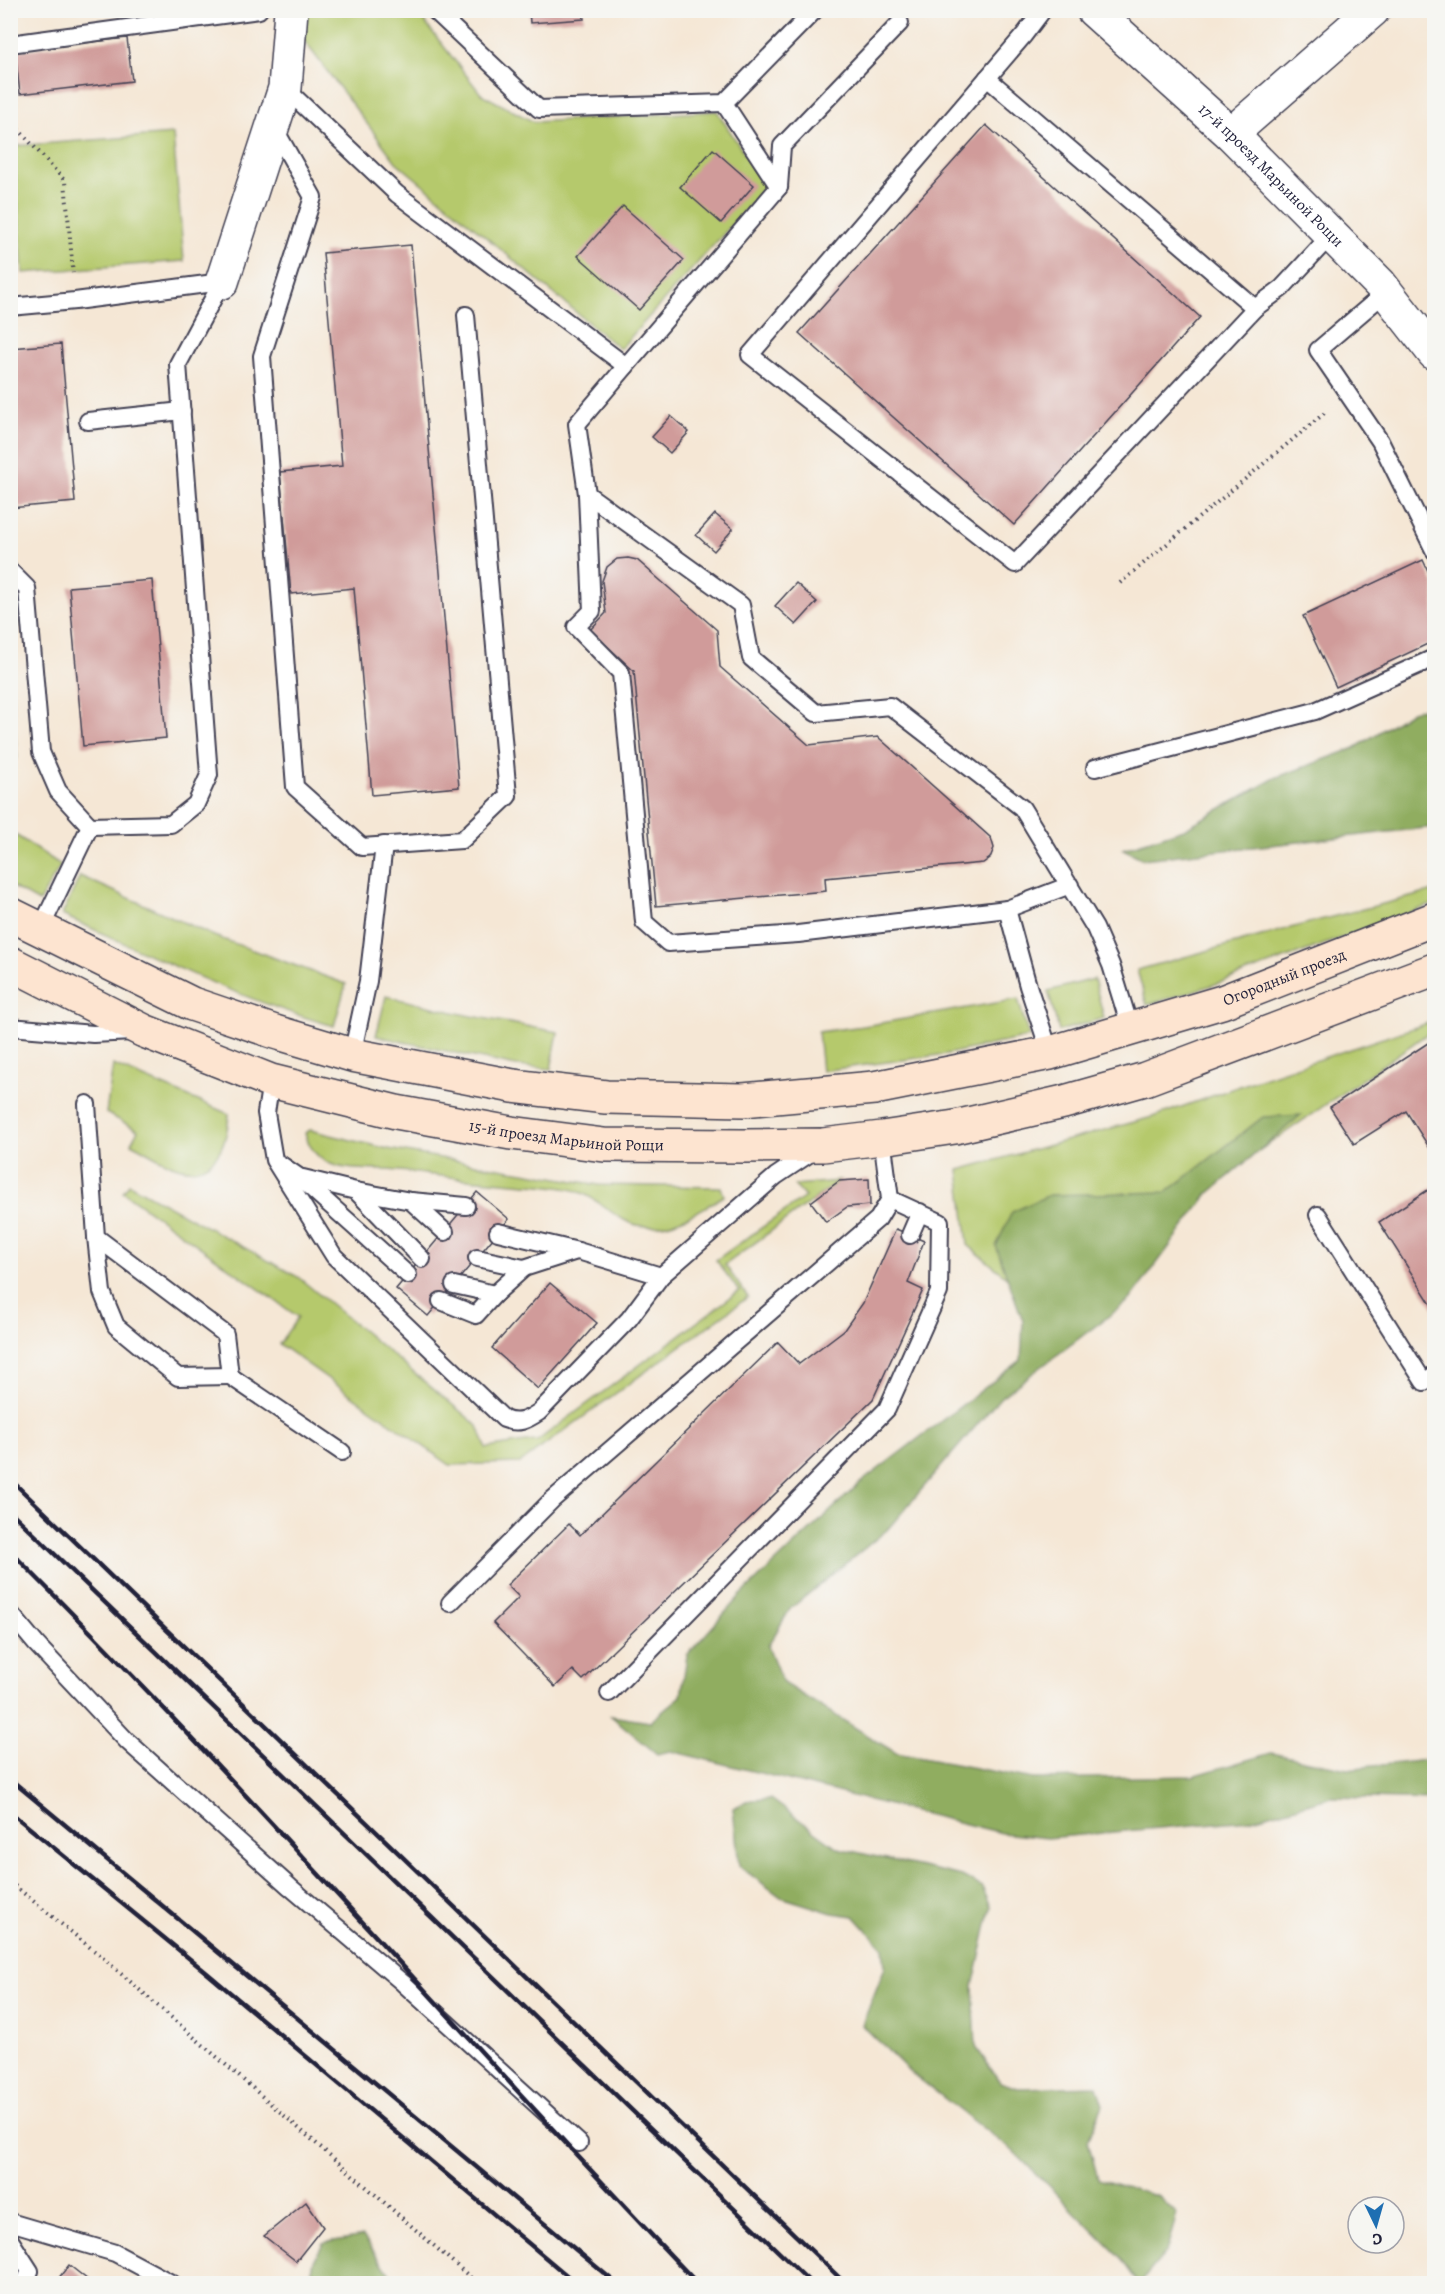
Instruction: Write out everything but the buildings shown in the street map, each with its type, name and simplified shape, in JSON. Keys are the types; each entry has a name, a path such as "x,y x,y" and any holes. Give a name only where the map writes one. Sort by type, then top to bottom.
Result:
{"main road":[{"path":"10,914 192,1004 352,1055 513,1086 606,1097 743,1100 808,1096 874,1088 1050,1053 1131,1030"},
{"name":"Огородный проезд","path":"1131,1030 1222,1002 1434,919"},
{"name":"15-й проезд Марьиной Рощи","path":"10,963 144,1032 272,1081 396,1112 511,1133 604,1145 823,1145 954,1127 1064,1102 1145,1079 1434,970"}],"street":[{"path":"222,282 285,88 291,10"},
{"name":"17-й проезд Марьиной Рощи","path":"1093,10 1231,135 1331,235 1386,292 1434,353"},
{"path":"1231,135 1373,10"}],"lane":[{"path":"10,44 259,10"},
{"path":"435,10 539,109 724,103 815,10"},
{"path":"1043,10 750,355 1015,564 1255,308 1282,288 1331,235"},
{"path":"900,23 782,146 779,187 577,424 587,494 592,611 576,627 621,673 644,922 668,943 798,934 1007,909 1070,885"},
{"path":"987,78 1255,308"},
{"path":"285,88 397,194 626,366"},
{"path":"724,103 779,187"},
{"path":"273,126 313,197 262,356 295,787 362,847 462,840 508,796 466,315"},
{"path":"10,307 222,282"},
{"path":"10,571 27,588 41,753 58,791 90,826 171,824 196,804 209,775 178,364 222,282"},
{"path":"1386,292 1318,350 1380,441 1434,550"},
{"path":"88,421 182,411"},
{"path":"587,494 741,606 751,658 816,713 890,706 1022,808 1095,928 1111,965 1131,1030"},
{"path":"1095,768 1315,711 1434,658"},
{"path":"40,930 90,826"},
{"path":"352,1055 368,981 384,845"},
{"path":"1007,909 1028,986 1050,1053"},
{"path":"10,1027 93,1034 144,1032"},
{"path":"272,1081 266,1113 274,1160 334,1256 508,1421 526,1421 539,1412 629,1319 661,1276 776,1176 823,1145"},
{"path":"87,1104 102,1292 116,1326 178,1377 230,1376 342,1452"},
{"path":"450,1603 552,1500 878,1219 890,1199 882,1138"},
{"path":"274,1160 299,1177 408,1275"},
{"path":"299,1177 411,1201 466,1206"},
{"path":"356,1191 422,1259"},
{"path":"609,1694 887,1409 939,1292 940,1222 890,1199"},
{"path":"411,1201 445,1232"},
{"path":"910,1235 920,1212"},
{"path":"1318,1215 1424,1382 1434,1375"},
{"path":"498,1232 578,1251 661,1276"},
{"path":"96,1237 225,1334 230,1376"},
{"path":"441,1301 476,1315 524,1268 578,1251"},
{"path":"477,1258 524,1268"},
{"path":"454,1285 495,1294"},
{"path":"10,1613 127,1741 290,1887 403,1983 579,2143"},
{"path":"10,2222 115,2253 173,2283"},
{"path":"10,2240 30,2271 24,2283"}],"path":[{"path":"10,120 65,181 75,301"},
{"path":"1119,583 1348,394"},
{"path":"10,1882 103,1958 478,2283"}],"green space":[{"path":"299,11 416,11 481,94 534,122 717,111 766,187 620,349 396,162 299,34"},
{"path":"173,134 184,261 23,273 13,146"},
{"path":"10,679 17,758 11,762 10,762"},
{"path":"1434,705 1434,827 1143,859 1123,849 1184,829 1275,778 1355,748 1412,711"},
{"path":"11,832 61,865 39,902 11,886"},
{"path":"80,876 214,936 346,984 334,1026 230,990 62,915"},
{"path":"1434,891 1434,904 1216,984 1147,1005 1137,970"},
{"path":"1094,979 1104,1018 1059,1031 1048,991"},
{"path":"386,996 466,1015 558,1032 551,1069 516,1066 376,1036"},
{"path":"1018,999 1029,1037 947,1054 822,1071 818,1032"},
{"path":"1434,1021 1434,1029 1233,1169 1060,1322 968,1245 959,1170 1156,1116"},
{"path":"113,1065 229,1114 225,1138 215,1158 207,1165 186,1169 167,1163 131,1143 138,1130 106,1113"},
{"path":"1301,1115 1208,1194 1130,1300 1000,1398 887,1530 790,1609 768,1646 783,1683 896,1753 1034,1779 1193,1776 1271,1753 1347,1769 1434,1759 1434,1800 1332,1797 1249,1820 1047,1838 1002,1833 671,1751 657,1754 611,1716 650,1722 681,1696 687,1655 740,1596 860,1483 1021,1360 1023,1321 996,1246 1012,1212 1049,1195 1167,1192 1263,1117"},
{"path":"310,1130 388,1149 599,1185 721,1187 724,1196 677,1221 656,1226 635,1225 618,1217 586,1195 569,1189 335,1166 317,1155 310,1146 305,1133"},
{"path":"839,1181 725,1265 748,1297 520,1463 450,1465 279,1344 298,1317 123,1192 129,1184 298,1277 478,1426 486,1448 537,1441 739,1291 716,1260 805,1197 794,1185"},
{"path":"771,1799 838,1848 962,1876 982,1887 991,1907 973,1986 976,2047 1000,2082 1018,2088 1097,2086 1103,2105 1088,2141 1098,2179 1159,2197 1177,2214 1166,2252 1140,2283 1119,2256 1013,2151 910,2072 862,2025 885,1967 883,1948 854,1916 832,1913 781,1897 739,1866 733,1808 751,1800"},
{"path":"363,2236 396,2283 313,2283 310,2279 314,2261 323,2243"}],"railway":[{"path":"10,1479 846,2284"},
{"path":"10,1511 812,2284"},
{"path":"10,1551 185,1731 698,2284"},
{"path":"10,1779 617,2284"},
{"path":"10,1812 207,1973 577,2284"}]}
